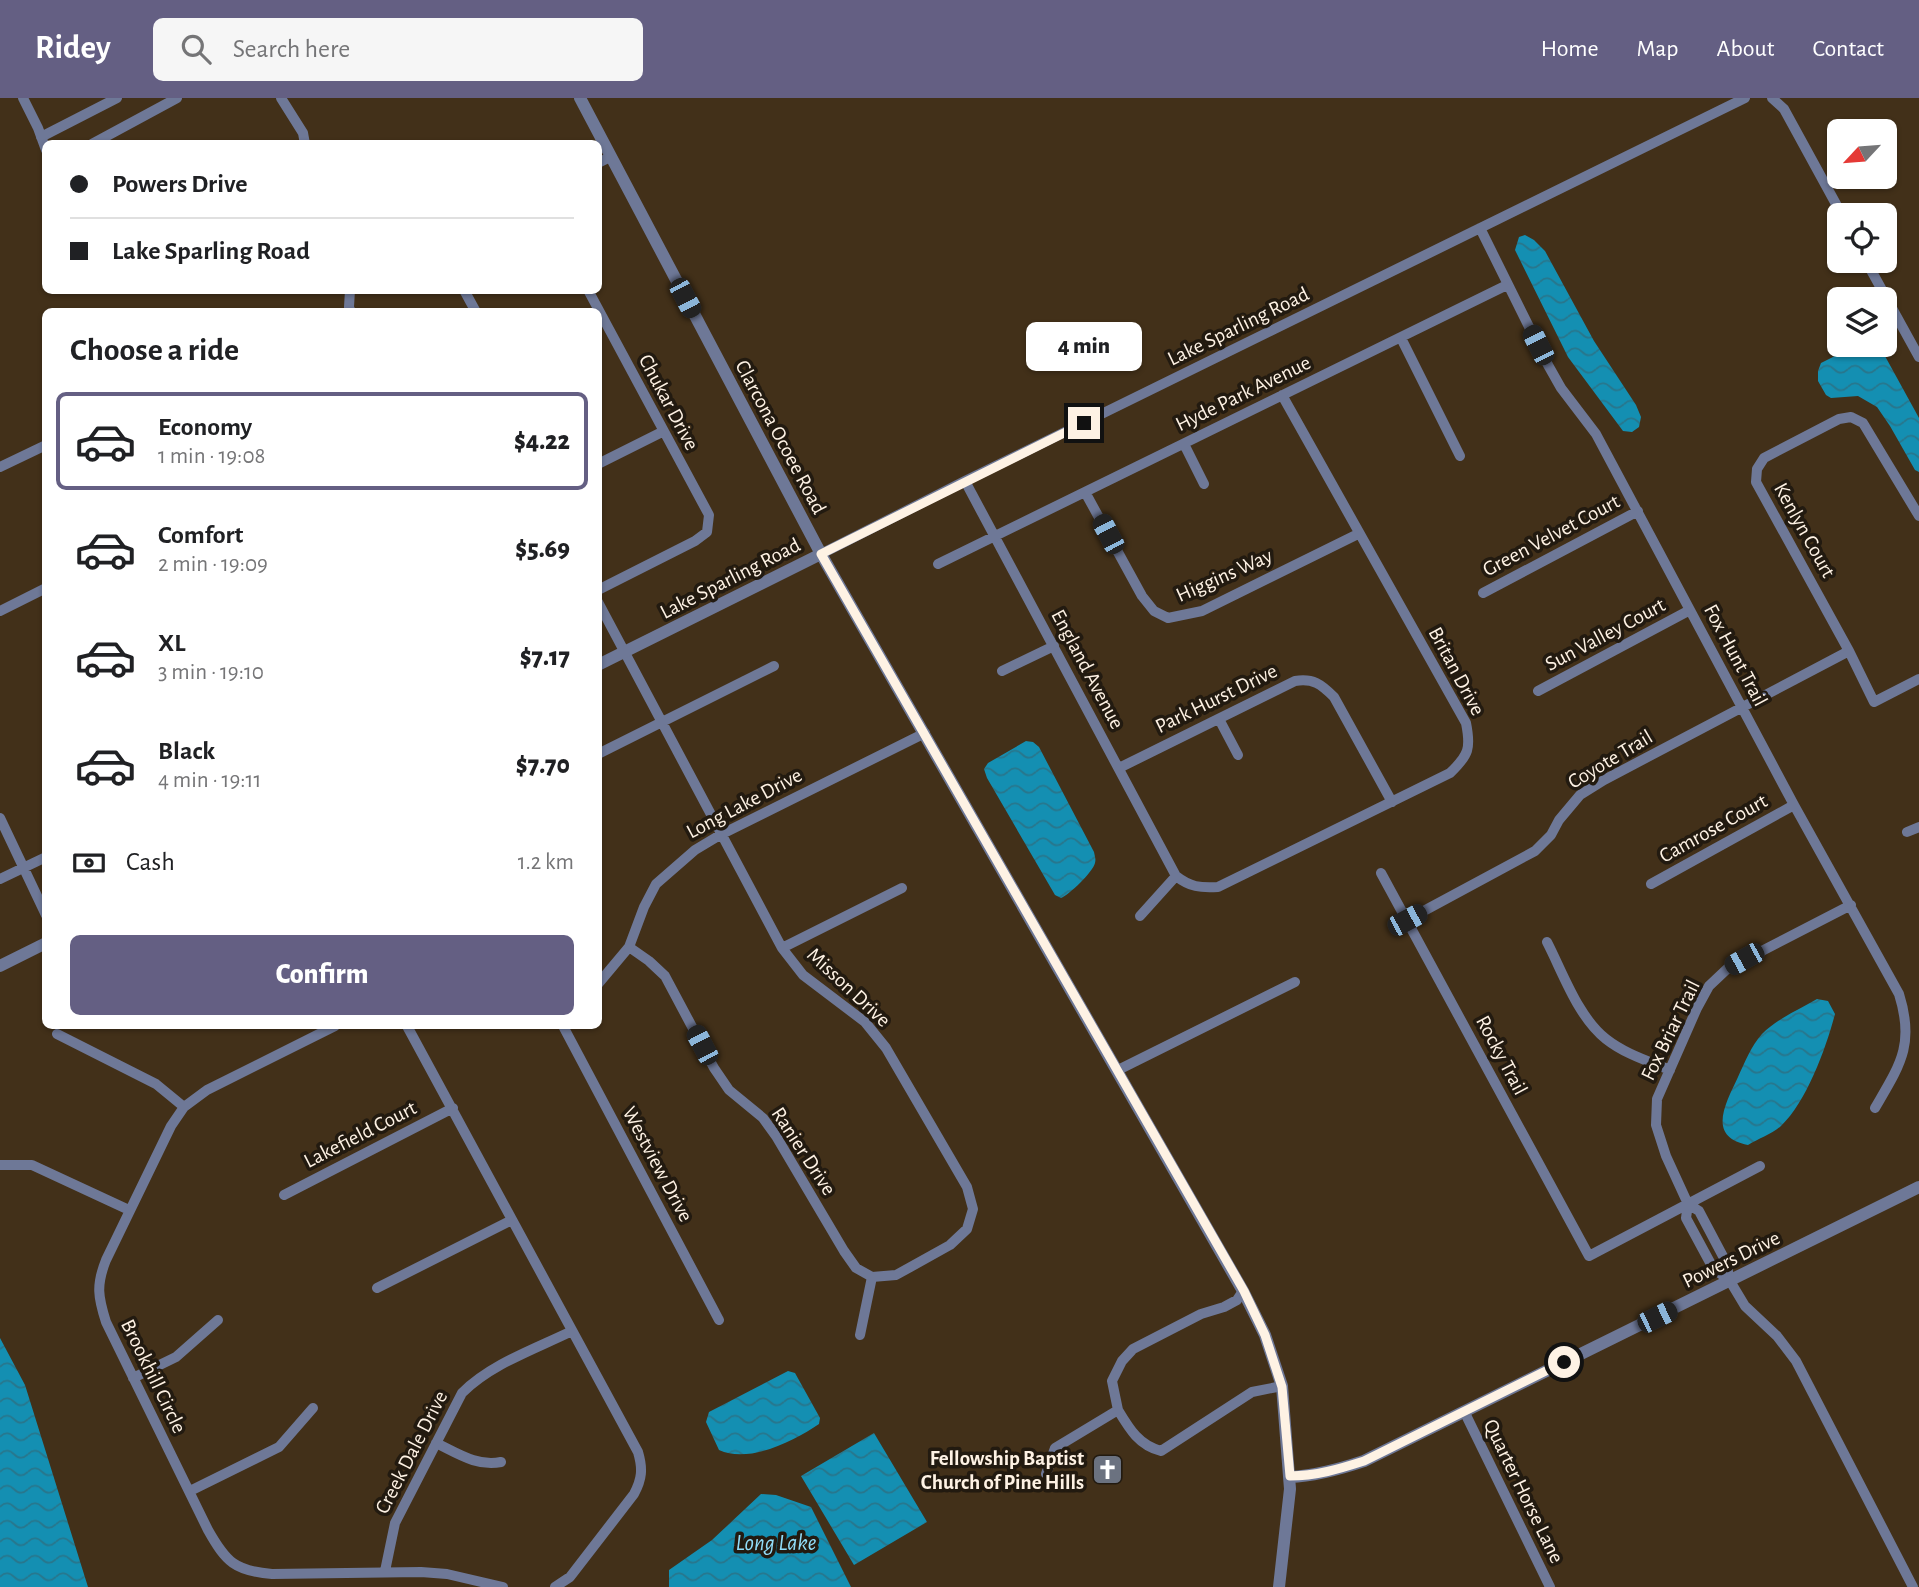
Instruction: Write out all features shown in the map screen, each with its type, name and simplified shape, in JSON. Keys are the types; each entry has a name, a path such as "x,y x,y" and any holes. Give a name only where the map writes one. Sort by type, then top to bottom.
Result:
{"street":[{"path":"23,98 42,140"},
{"path":"41,137 117,98"},
{"path":"99,140 177,98"},
{"path":"281,98 303,133 304,140"},
{"name":"Clarcona Ocoee Road","path":"580,98 596,140"},
{"name":"Lake Sparling Road","path":"602,664 965,481 1745,98"},
{"path":"1772,98 1784,108 1835,203"},
{"name":"Clarcona Ocoee Road","path":"604,160 821,554 1244,1291 1265,1335 1282,1387 1290,1476 1279,1587"},
{"name":"Fox Hunt Trail","path":"1479,228 1548,365 1596,434 1794,805 1899,994 1905,1012 1907,1037 1900,1065 1875,1108"},
{"path":"1873,273 1919,357"},
{"name":"Hyde Park Avenue","path":"938,564 1507,285"},
{"name":"Chukar Drive","path":"602,317 709,515 707,532 695,541 602,588"},
{"path":"1401,338 1460,456"},
{"name":"Britan Drive","path":"1176,876 1186,884 1199,888 1218,887 1450,773 1464,760 1469,740 1465,723 1282,395"},
{"name":"Kenlyn Court","path":"1919,516 1863,423 1850,417 1839,419 1764,458 1757,469 1756,482 1874,702 1919,679"},
{"path":"602,462 663,432"},
{"path":"1184,444 1204,484"},
{"path":"0,467 42,447"},
{"name":"England Avenue","path":"965,481 1176,876"},
{"name":"Higgins Way","path":"1085,492 1142,596 1154,611 1168,618 1202,611 1358,534"},
{"name":"Green Velvet Court","path":"1483,593 1638,511"},
{"path":"0,611 42,590"},
{"name":"Misson Drive","path":"602,609 660,723 782,948 803,975 865,1022 886,1048 967,1187 973,1209 967,1229 950,1245 896,1275 872,1277"},
{"name":"Sun Valley Court","path":"1538,691 1690,610"},
{"path":"1002,671 1054,646"},
{"name":"Coyote Trail","path":"1407,920 1535,851 1580,795 1849,651"},
{"path":"602,752 775,666"},
{"name":"Park Hurst Drive","path":"1118,768 1295,681 1309,679 1322,684 1334,697 1392,802"},
{"path":"1219,719 1238,755"},
{"name":"Long Lake Drive","path":"602,979 629,947 656,884 695,850 925,733"},
{"name":"Camrose Court","path":"1651,884 1794,805"},
{"path":"0,818 42,907"},
{"path":"1907,832 1919,827"},
{"path":"0,879 42,859"},
{"name":"Rocky Trail","path":"1381,873 1589,1256 1688,1204"},
{"path":"1140,916 1176,876"},
{"path":"782,948 902,888"},
{"name":"Fox Briar Trail","path":"1851,905 1727,969 1709,986 1657,1099 1656,1125 1666,1156 1688,1204 1686,1218 1713,1268 1730,1281 1745,1306 1777,1336 1796,1361 1913,1587"},
{"path":"1547,942 1584,1013 1605,1038 1630,1054 1670,1070"},
{"path":"0,966 42,945"},
{"name":"Ranier Drive","path":"629,947 665,976 714,1068 729,1090 763,1118 856,1268 872,1277"},
{"path":"1118,1070 1295,982"},
{"name":"Brookhill Circle","path":"329,1029 206,1090 184,1107 171,1126 129,1210 99,1278 98,1297 106,1322 218,1549 233,1566 250,1573 272,1574 385,1571 447,1574 503,1587"},
{"path":"409,1029 638,1452 642,1465 641,1482 634,1494 570,1577 555,1587"},
{"name":"Westview Drive","path":"565,1029 719,1320"},
{"path":"57,1034 156,1084 184,1107"},
{"name":"Lakefield Court","path":"284,1195 453,1108"},
{"path":"0,1165 33,1165 129,1210"},
{"path":"1688,1204 1760,1166"},
{"name":"Powers Drive","path":"1290,1476 1307,1476 1364,1461 1919,1187"},
{"path":"377,1288 512,1220"},
{"path":"860,1335 872,1277"},
{"path":"1244,1291 1237,1300 1224,1307 1201,1314 1133,1349 1122,1361 1112,1381 1118,1410 1131,1432 1147,1447 1161,1451 1252,1392 1282,1387"},
{"path":"133,1378 176,1357 218,1320"},
{"name":"Creek Dale Drive","path":"385,1571 394,1523 462,1393 474,1381 572,1331"},
{"path":"190,1491 279,1447 313,1408"},
{"path":"1046,1474 1055,1448 1118,1410"},
{"name":"Quarter Horse Lane","path":"1464,1411 1550,1587"},
{"path":"436,1443 488,1465 501,1462"}],"water":[{"path":"1525,235 1545,251 1594,341 1636,405 1641,417 1639,427 1632,432 1623,431 1568,357 1515,250 1519,237"},
{"path":"1833,357 1885,357 1919,418 1919,472 1915,470 1877,407 1858,396 1831,398 1826,395 1818,381 1821,363"},
{"path":"1026,741 1039,747 1094,852 1095,863 1090,872 1061,898 1055,895 984,769 988,763"},
{"path":"1817,999 1828,1001 1835,1014 1821,1058 1799,1103 1773,1132 1748,1145 1735,1141 1727,1135 1723,1118 1729,1097 1751,1049 1774,1024"},
{"path":"0,1338 25,1385 88,1587 0,1587"},
{"path":"788,1371 795,1373 820,1418 819,1424 771,1449 744,1454 719,1450 706,1422 709,1412"},
{"path":"874,1433 927,1522 854,1565 801,1476"},
{"name":"Long Lake","path":"761,1494 776,1495 811,1507 851,1587 669,1587 669,1570 712,1540"}],"place":[{"name":"Fellowship Baptist Church of Pine Hills","path":"1107,1470"}],"route":[{"path":"1084,423 821,554 1244,1291 1265,1335 1282,1387 1290,1476 1307,1476 1364,1461 1564,1362"}]}
